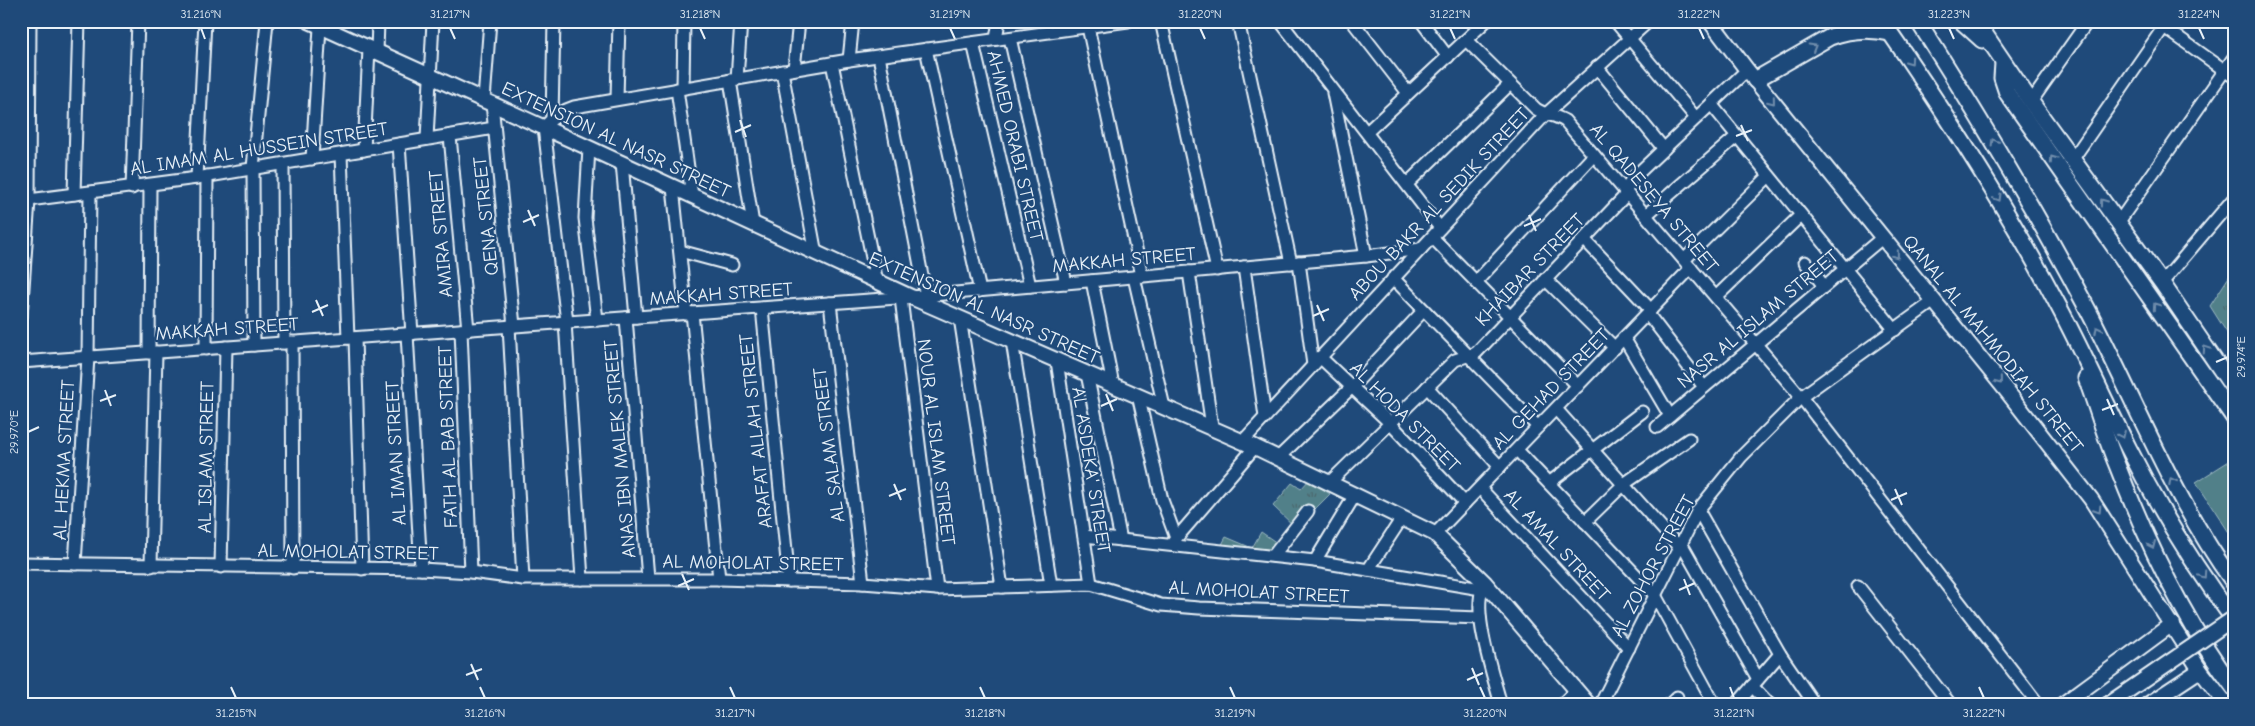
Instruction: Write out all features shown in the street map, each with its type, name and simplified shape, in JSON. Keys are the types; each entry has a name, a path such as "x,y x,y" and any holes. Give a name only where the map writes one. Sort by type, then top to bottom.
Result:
{"main road":[{"path":"1918,21 2019,184 2060,257 2120,373 2185,506 2234,583"},
{"path":"1961,21 1999,57 2002,78 2007,93 2234,418"},
{"path":"1976,21 1999,57 2072,160 2162,283 2234,389"},
{"path":"1751,75 1836,35 1886,27 1942,108 1983,173 2058,304 2148,486 2195,564 2234,619"},
{"path":"2058,304 2117,466 2164,573 2202,641 2234,688"}],"street":[{"path":"21,317 29,200 30,21"},
{"path":"74,194 79,21"},
{"path":"132,188 138,21"},
{"path":"205,21 202,177 206,349"},
{"path":"254,345 253,168 267,21"},
{"path":"364,150 373,50 378,21"},
{"path":"427,139 433,21"},
{"name":"QENA STREET","path":"490,21 488,102 494,128 512,326 523,579"},
{"path":"554,21 548,122 566,322 582,579"},
{"path":"617,99 619,21"},
{"path":"684,21 680,89 692,196"},
{"path":"741,21 734,80 753,224"},
{"path":"799,21 788,70 816,254"},
{"path":"848,60 853,21"},
{"path":"996,40 999,21"},
{"path":"548,122 562,110 617,99 848,60 1128,21"},
{"path":"1161,21 1217,270"},
{"path":"1238,21 1317,361"},
{"path":"1280,21 1440,228"},
{"path":"1352,21 1408,93"},
{"path":"1420,21 1448,57"},
{"path":"1615,21 1628,39 1696,118"},
{"name":"ABOU BAKR AL SEDIK STREET","path":"1173,542 1249,444 1265,417 1545,115 1650,21"},
{"name":"QANAL AL MAHMODIAH STREET","path":"1710,21 1751,75 2091,499 2200,670 2227,705"},
{"path":"2031,102 2088,21"},
{"path":"1367,132 1483,22"},
{"path":"2072,160 2166,24 2229,73"},
{"path":"312,159 320,25"},
{"name":"EXTENSION AL NASR STREET","path":"320,25 488,102 548,122 589,148 876,282 906,298 960,318 1212,427 1435,534 1588,705"},
{"path":"1088,27 1164,406"},
{"path":"1010,38 1066,283"},
{"name":"AL QADESEYA STREET","path":"1466,40 1536,109 1545,115 1552,115 1566,121 1801,397 2039,705"},
{"name":"AHMED ORABI STREET","path":"973,43 1030,286"},
{"path":"926,49 980,291"},
{"path":"879,56 926,296"},
{"path":"2118,223 2229,73 2234,57"},
{"path":"832,63 876,282"},
{"path":"1597,67 1664,149"},
{"name":"KHAIBAR STREET","path":"1329,483 1455,360 1476,352 1584,239 1626,192 1631,180 1711,104 1751,75"},
{"path":"1407,184 1510,84"},
{"path":"1333,88 1366,256"},
{"path":"1711,104 1894,330"},
{"name":"AL IMAM AL HUSSEIN STREET","path":"29,200 132,188 494,128"},
{"name":"AMIRA STREET","path":"450,136 464,330"},
{"path":"1646,215 1737,136"},
{"name":"AL IMAN STREET","path":"399,144 410,334 420,569"},
{"path":"589,148 585,218 597,320"},
{"path":"341,154 362,569"},
{"path":"1476,282 1594,155"},
{"name":"ANAS IBN MALEK STREET","path":"622,163 648,578"},
{"path":"283,164 293,568"},
{"name":"AL GEHAD STREET","path":"1435,534 1649,312 1687,264 1769,176"},
{"path":"150,185 152,352 151,566"},
{"path":"674,187 719,579"},
{"name":"AL HEKMA STREET","path":"75,564 88,357 90,193"},
{"path":"2162,283 2234,198"},
{"path":"1716,297 1801,215"},
{"path":"1432,237 1578,386"},
{"name":"NASR AL ISLAM STREET","path":"1657,427 1882,238"},
{"path":"1584,239 1649,312 1704,387"},
{"name":"MAKKAH STREET","path":"21,362 906,298 1366,256 1421,248"},
{"path":"680,251 732,265"},
{"path":"1805,262 1824,286"},
{"path":"1244,267 1265,417"},
{"path":"1188,272 1212,427"},
{"path":"1393,278 1538,427"},
{"path":"1545,279 1615,348"},
{"path":"1092,281 1112,384"},
{"name":"NOUR AL ISLAM STREET","path":"906,298 937,589"},
{"name":"AL ZOHOR STREET","path":"1600,705 1698,510 1741,457 1801,397 1934,301"},
{"name":"AL SALAM STREET","path":"830,303 864,584"},
{"name":"ARAFAT ALLAH STREET","path":"762,308 789,581"},
{"path":"1278,458 1352,387 1424,310"},
{"path":"960,318 1002,587"},
{"name":"FATH AL BAB STREET","path":"464,330 471,572"},
{"path":"1624,338 1670,416"},
{"path":"1012,341 1051,585"},
{"name":"AL ISLAM STREET","path":"221,567 226,347"},
{"name":"AL ASDEKA' STREET","path":"1057,360 1092,584"},
{"name":"AL HODA STREET","path":"1317,361 1352,387 1390,423 1465,503"},
{"path":"1088,374 1121,540"},
{"path":"1427,387 1500,467"},
{"path":"1138,396 1173,542"},
{"path":"1556,408 1680,545 1755,683 1770,705"},
{"path":"1549,483 1642,412"},
{"path":"1585,522 1624,484 1689,439"},
{"path":"1517,450 1656,595 1715,705"},
{"name":"AL AMAL STREET","path":"1480,488 1629,648"},
{"path":"1315,561 1354,495"},
{"path":"1698,510 1780,654 1815,705"},
{"path":"1274,556 1308,511"},
{"path":"1368,570 1402,518"},
{"path":"1084,536 1121,540 1173,542 1483,586 1480,618 1501,705"},
{"name":"AL MOHOLAT STREET","path":"21,563 420,569 471,572 523,579 719,579 864,584 937,589 1092,584 1170,606 1480,618"},
{"path":"1858,586 1951,705"},
{"path":"2108,705 2234,619"},
{"path":"2062,705 2172,624"},
{"path":"1736,705 1780,654"},
{"path":"2147,705 2200,670"},
{"path":"1562,705 1576,690"}],"green space":[{"path":"2234,269 2234,344 2210,306"},
{"path":"2234,458 2234,540 2196,482"},
{"path":"1309,480 1330,494 1296,528 1273,506 1292,483 1301,489"},
{"path":"1261,532 1277,543 1270,558 1219,550 1226,537 1252,548"}]}
